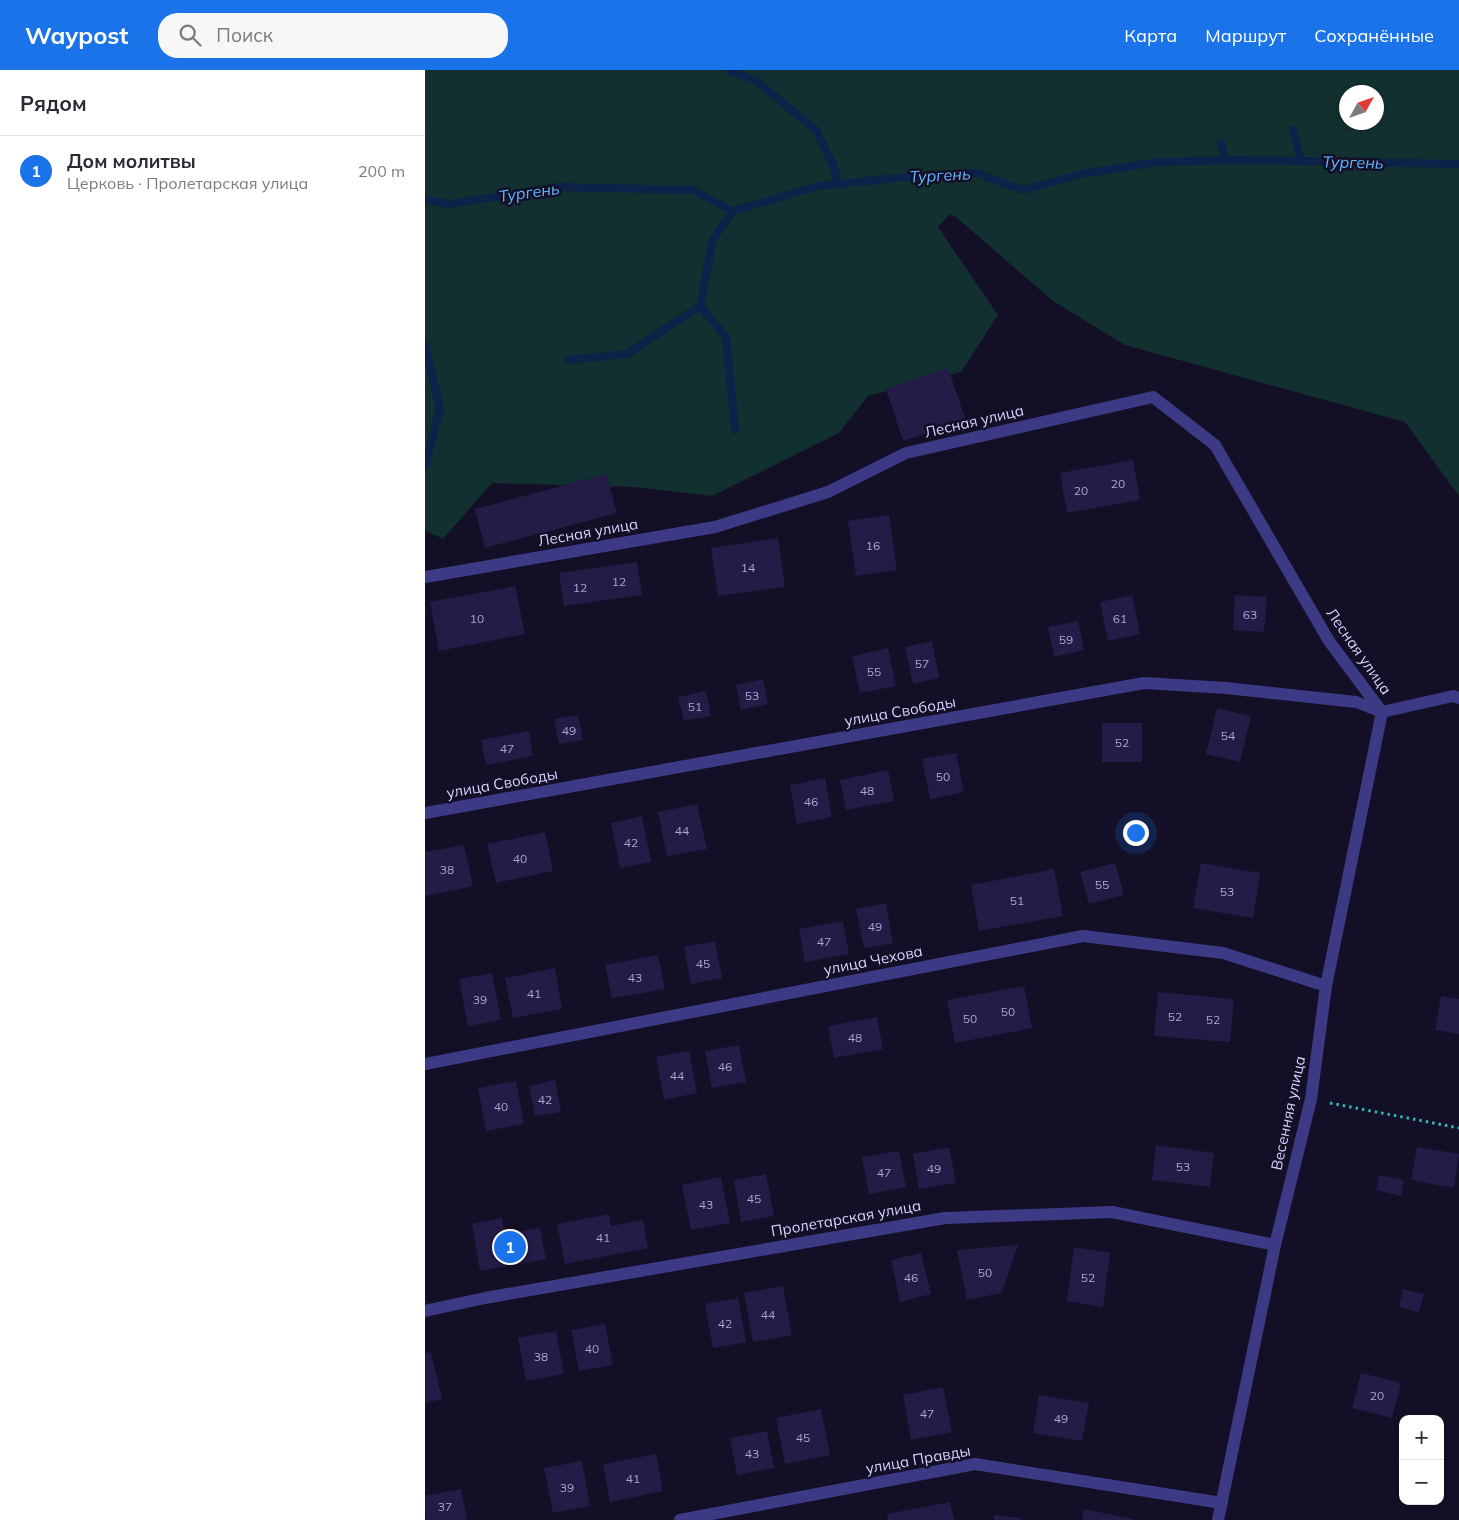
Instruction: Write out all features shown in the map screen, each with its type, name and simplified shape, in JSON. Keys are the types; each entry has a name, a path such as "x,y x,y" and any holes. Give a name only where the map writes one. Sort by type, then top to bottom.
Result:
{"street":[{"name":"Лесная улица","path":"425,577 715,526 828,492 906,453 1153,397 1215,445 1329,641 1382,712"},
{"name":"улица Свободы","path":"425,813 1144,683 1226,688 1356,702 1382,712"},
{"path":"1382,712 1453,696 1459,698"},
{"name":"Весенняя улица","path":"1218,1520 1275,1245 1311,1100 1327,986 1382,712"},
{"name":"улица Чехова","path":"425,1064 1083,936 1223,953 1327,986"},
{"name":"Пролетарская улица","path":"425,1311 485,1298 945,1218 1112,1212 1275,1245"},
{"name":"улица Правды","path":"680,1520 975,1464 1222,1503"}],"path":[{"path":"1311,1100 1459,1128"}],"green space":[{"path":"425,70 1459,70 1459,496 1405,422 1125,345 1053,301 956,217 950,214 938,227 998,315 961,372 868,396 839,433 712,496 634,487 492,483 443,539 425,530"}],"building":[{"path":"948,368 966,421 903,441 886,389"},
{"path":"1133,460 1140,500 1067,513 1060,473"},
{"path":"606,474 617,513 485,548 475,509"},
{"path":"889,515 897,570 856,576 848,521"},
{"path":"778,538 785,587 718,596 711,548"},
{"path":"637,562 642,595 564,606 559,573"},
{"path":"515,586 525,634 439,651 430,602"},
{"path":"1132,595 1140,634 1108,641 1100,602"},
{"path":"1235,595 1267,597 1264,632 1233,630"},
{"path":"1078,621 1084,650 1054,657 1048,627"},
{"path":"932,641 939,678 913,684 905,647"},
{"path":"888,648 896,686 860,693 852,656"},
{"path":"763,679 768,704 741,710 736,685"},
{"path":"706,691 711,716 684,721 678,697"},
{"path":"1217,708 1251,716 1240,762 1206,754"},
{"path":"578,715 583,740 559,744 554,719"},
{"path":"1102,723 1142,723 1142,762 1102,762"},
{"path":"529,731 533,756 486,765 481,740"},
{"path":"956,753 964,792 930,799 922,759"},
{"path":"888,770 894,801 846,810 840,780"},
{"path":"825,778 832,817 797,824 790,785"},
{"path":"697,804 707,849 667,856 658,812"},
{"path":"642,816 651,862 620,868 611,823"},
{"path":"545,832 553,871 496,883 487,844"},
{"path":"464,845 473,886 425,896 425,852"},
{"path":"1115,863 1124,895 1089,904 1080,872"},
{"path":"1201,863 1260,873 1253,918 1193,908"},
{"path":"1054,869 1063,916 979,931 971,885"},
{"path":"886,903 893,943 864,948 856,909"},
{"path":"843,921 849,954 805,962 799,929"},
{"path":"715,941 722,978 691,984 684,947"},
{"path":"658,955 665,989 612,998 605,965"},
{"path":"555,968 562,1009 513,1018 505,978"},
{"path":"492,973 501,1020 468,1026 459,979"},
{"path":"1024,986 1032,1028 955,1043 947,1000"},
{"path":"1158,992 1234,999 1230,1042 1154,1036"},
{"path":"1441,996 1459,999 1459,1034 1435,1030"},
{"path":"877,1017 883,1049 834,1058 828,1026"},
{"path":"739,1045 746,1082 712,1088 705,1051"},
{"path":"689,1051 697,1093 664,1100 656,1057"},
{"path":"555,1080 561,1112 535,1116 529,1086"},
{"path":"516,1081 524,1124 486,1131 478,1088"},
{"path":"1156,1145 1214,1153 1210,1187 1152,1180"},
{"path":"949,1147 956,1183 919,1189 913,1154"},
{"path":"1417,1147 1459,1154 1454,1188 1411,1180"},
{"path":"899,1151 906,1187 869,1194 862,1157"},
{"path":"766,1174 774,1216 741,1222 734,1180"},
{"path":"1379,1175 1404,1180 1401,1196 1376,1190"},
{"path":"721,1177 730,1223 691,1230 682,1185"},
{"path":"609,1214 611,1226 643,1220 648,1248 565,1264 557,1224"},
{"path":"502,1218 505,1234 540,1228 546,1259 480,1271 472,1224"},
{"path":"1018,1245 1002,1293 967,1300 957,1250"},
{"path":"1074,1247 1110,1253 1103,1307 1067,1301"},
{"path":"921,1253 931,1294 900,1302 891,1260"},
{"path":"783,1286 792,1335 753,1342 744,1293"},
{"path":"1403,1289 1424,1294 1419,1312 1399,1307"},
{"path":"738,1298 746,1342 713,1348 705,1304"},
{"path":"605,1324 613,1365 579,1371 571,1330"},
{"path":"556,1331 564,1374 526,1381 518,1338"},
{"path":"431,1352 442,1399 425,1403 425,1353"},
{"path":"1361,1373 1401,1383 1392,1418 1352,1408"},
{"path":"943,1387 952,1432 911,1440 903,1395"},
{"path":"1039,1395 1089,1403 1082,1441 1033,1433"},
{"path":"821,1409 830,1455 785,1464 776,1418"},
{"path":"767,1431 774,1468 737,1475 730,1438"},
{"path":"656,1454 663,1491 610,1502 603,1464"},
{"path":"582,1461 590,1506 553,1513 544,1468"},
{"path":"461,1489 467,1520 426,1520 425,1496"},
{"path":"950,1502 954,1520 888,1520 887,1514"},
{"path":"1084,1509 1133,1519 1133,1520 1082,1520"},
{"path":"994,1515 1021,1518 1021,1520 994,1520"}],"waterway":[{"path":"730,70 759,83 816,130 834,167 838,184"},
{"path":"1293,130 1301,161"},
{"path":"1221,144 1226,160"},
{"name":"Тургень","path":"425,200 450,204 557,187 693,190 733,211 818,186 906,177 977,173 1023,190 1081,174 1158,162 1238,160 1459,164"},
{"path":"568,360 627,354 700,306 713,239 733,211"},
{"path":"700,306 726,337 735,430"},
{"path":"425,345 440,409 425,465"}],"place":[{"name":"Дом молитвы","path":"510,1247"}]}
